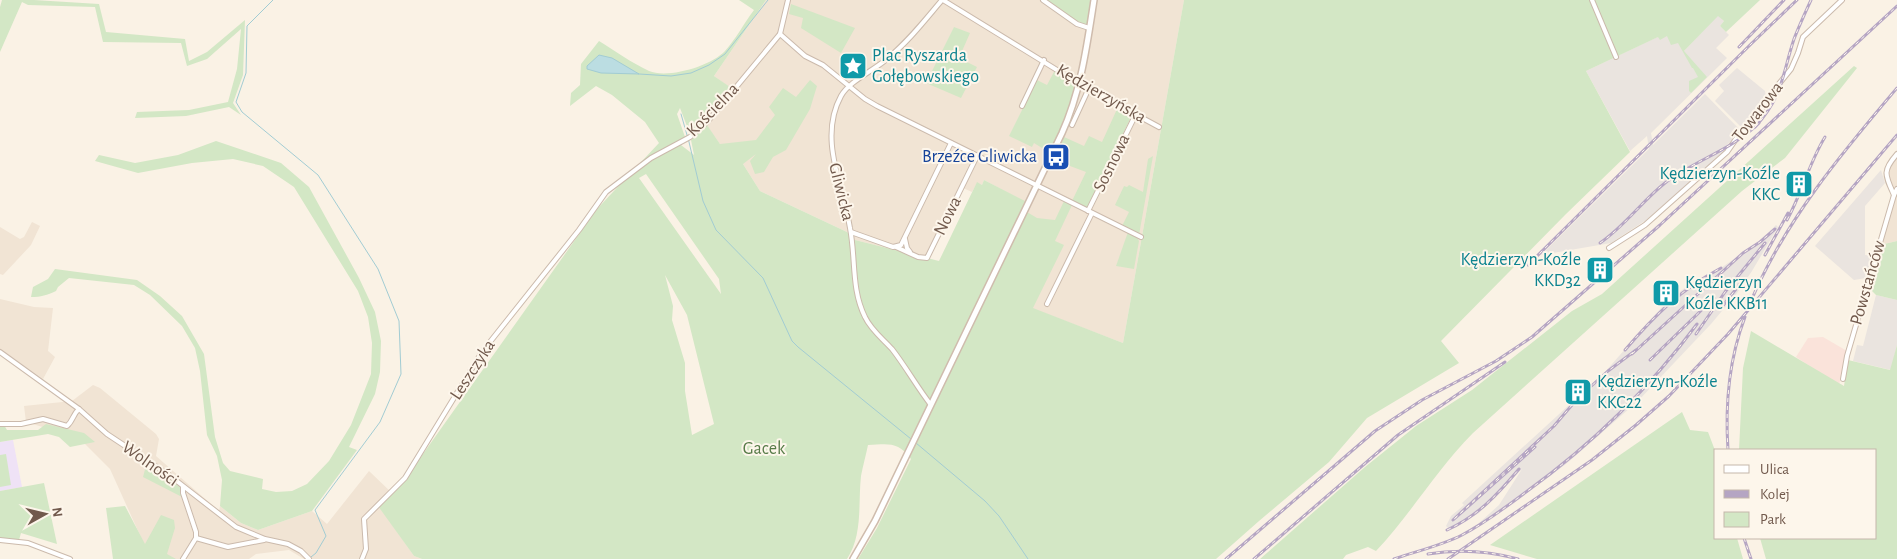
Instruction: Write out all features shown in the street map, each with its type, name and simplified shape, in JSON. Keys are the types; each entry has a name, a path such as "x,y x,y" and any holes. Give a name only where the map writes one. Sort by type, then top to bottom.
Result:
{"main road":[{"path":"853,559 872,527 1065,127 1079,82 1094,0"}],"street":[{"path":"788,0 780,34 805,56 823,65 877,106 1141,237"},
{"name":"Kędzierzyńska","path":"943,0 1088,88 1160,127"},
{"name":"Gliwicka","path":"931,405 892,350 866,319 860,305 855,283 851,232 836,176 832,142 836,106 842,94 849,86 888,58 943,0"},
{"path":"1043,0 1077,24 1089,28"},
{"path":"1592,0 1616,57"},
{"name":"Towarowa","path":"1609,248 1645,225 1727,152 1736,139 1752,123 1791,69 1803,37 1842,0"},
{"name":"Kościelna","path":"610,189 651,158 688,138 719,109 780,34"},
{"name":"Kędzierzyńska","path":"1022,106 1044,60"},
{"path":"1072,125 1088,88"},
{"name":"Sosnowa","path":"1090,212 1136,114"},
{"name":"Nowa","path":"896,247 905,239 951,143"},
{"path":"1894,195 1886,173 1887,165 1897,154"},
{"name":"Nowa","path":"851,232 910,252 918,257 928,258 977,156"},
{"name":"Leszczyka","path":"362,559 366,549 364,519 404,478 482,352 610,189"},
{"name":"Powstańców","path":"1843,379 1847,356 1897,189"},
{"path":"1046,304 1090,212"},
{"path":"851,241 860,236"},
{"name":"Nowa","path":"905,239 910,252"},
{"name":"Wolności","path":"0,352 79,409 101,429 143,457 236,527 265,539 288,544 308,558"},
{"path":"0,424 21,424 43,419 67,426 79,409"},
{"path":"183,487 183,493 196,532 196,538 183,559"},
{"path":"196,538 228,546 265,539"},
{"path":"0,540 28,543 70,559"}],"shaded area":[{"path":"766,0 1184,0 1123,343 989,292 988,283 1025,202 984,180 982,185 977,183 972,192 963,188 929,259 855,240 847,232 760,191 743,164 720,144 702,119 729,87 714,76"},
{"path":"1718,15 1724,21 1720,26 1729,35 1716,48 1727,58 1651,133 1653,145 1705,94 1741,131 1726,146 1724,152 1646,220 1611,243 1541,255 1649,149 1647,136 1630,151 1586,71 1672,30 1684,51"},
{"path":"1737,68 1765,91 1766,98 1751,121 1743,129 1715,101 1724,91 1719,85"},
{"path":"1897,154 1897,241 1880,245 1894,195 1885,173"},
{"path":"1881,170 1885,183 1865,206 1865,255 1872,256 1866,278 1854,280 1815,246"},
{"path":"32,222 40,226 31,245 3,275 0,274 0,227 20,239 24,237"},
{"path":"1776,225 1778,227 1737,293 1711,324 1638,401 1566,464 1481,525 1479,523 1499,505 1522,469 1479,513 1450,530 1446,526 1451,516 1464,505 1462,503 1605,372 1662,307 1688,285 1711,272 1712,274 1759,242"},
{"path":"1876,295 1897,300 1897,345 1891,370 1853,361 1857,345 1863,346"},
{"path":"0,299 34,307 53,308 48,351 55,357 43,379 0,349"},
{"path":"1823,337 1847,351 1839,385 1796,357 1808,338"},
{"path":"93,385 100,388 156,434 159,439 156,456 219,511 220,506 241,523 258,530 312,511 327,524 369,471 392,493 379,506 414,556 422,559 304,559 289,550 256,554 249,559 136,559 144,544 110,469 79,438 26,422 24,406 72,401"},
{"path":"13,440 22,487 0,491 0,442"}],"green space":[{"path":"2,0 99,4 106,32 185,39 189,61 207,52 245,20 243,75 233,103 241,115 229,107 186,116 135,118 137,112 189,110 228,102 237,69 241,29 207,59 187,66 181,43 103,42 95,7 28,5 22,2 0,52 0,7"},
{"name":"Gacek","path":"739,0 766,0 714,76 730,87 702,119 704,122 690,134 680,108 677,114 685,137 677,142 694,155 691,140 707,125 720,144 756,140 775,115 769,107 783,88 796,97 810,80 817,86 810,109 786,150 773,157 764,172 755,174 750,161 756,154 743,164 760,191 847,232 855,240 939,261 977,182 982,185 984,180 1025,201 988,283 989,291 1027,212 1037,218 1055,220 1064,201 1072,205 1055,241 1064,245 1033,308 1123,343 1184,0 1760,0 1726,32 1720,26 1724,21 1718,16 1684,51 1707,77 1691,93 1689,91 1689,81 1698,77 1678,43 1671,45 1667,36 1660,40 1658,37 1586,71 1630,152 1441,341 1459,363 1367,418 1329,462 1216,559 858,559 877,528 911,459 902,449 887,444 868,445 861,476 856,540 847,559 422,559 414,556 378,506 408,475 597,209 659,143 645,122 612,95 596,86 570,106 571,93 580,85 581,64 599,41 649,71 667,73 689,70 710,62 725,51 754,10","holes":["646,174 719,279 721,294 639,178","665,275 687,315 714,424 692,435 685,391 685,363 672,320 673,306"]},
{"path":"1045,0 1091,0 1087,26 1070,19"},
{"path":"791,4 855,28 841,53 801,28 803,18 789,14"},
{"path":"954,27 970,33 959,58 977,67 961,98 926,83"},
{"path":"1854,66 1857,68 1785,158 1742,191 1473,433 1448,461 1376,551 1368,547 1346,555 1343,559 1260,559 1365,467 1416,426 1472,390 1572,311 1602,294"},
{"path":"1055,70 1075,83 1072,102 1050,153 1034,143 1032,147 1009,136 1037,80 1047,85"},
{"path":"1118,107 1132,115 1087,209 1072,201 1086,172 1054,160 1064,137 1084,146 1089,136 1102,142"},
{"path":"216,141 281,163 309,187 359,278 375,312 381,341 380,372 375,394 349,447 357,450 312,511 258,530 241,523 220,506 222,480 217,456 207,435 200,371 195,348 182,326 150,295 134,285 69,278 56,291 44,296 31,297 33,287 48,279 55,269 137,280 160,296 182,316 204,354 215,437 223,463 230,471 263,479 262,489 276,492 292,491 307,484 329,461 351,425 371,374 372,343 368,317 358,291 294,187 263,166 233,159 192,163 138,173 95,161 99,155 135,163 178,155"},
{"path":"1153,156 1139,235 1122,226 1129,212 1115,205 1124,186 1127,187 1129,185 1143,192 1148,159"},
{"path":"1128,232 1137,237 1139,241 1134,269 1116,266"},
{"path":"1897,241 1897,300 1876,295 1868,287 1880,245"},
{"path":"1751,331 1844,386 1848,360 1890,370 1897,345 1897,559 1766,559 1760,539 1877,539 1877,449 1739,449 1743,368"},
{"path":"1682,412 1690,430 1708,432 1714,449 1714,539 1737,539 1743,559 1537,559 1490,545"},
{"path":"46,424 84,433 95,442 70,447 59,437 48,434 0,442 0,426 4,425 7,430 38,430"},
{"path":"6,454 11,485 0,487 0,455"},
{"path":"147,462 180,487 182,497 143,477"},
{"path":"44,483 57,544 21,533 19,540 0,539 0,491"},
{"path":"125,506 145,544 161,515 174,520 175,528 167,554 176,559 113,559 106,508"}],"water":[{"path":"599,55 612,58 639,74 601,73 587,69 587,66"}],"waterway":[{"path":"273,0 247,26 246,73 236,102 242,112 318,175 378,269 399,321 401,374 380,422 315,510 326,536 316,553 311,557"},
{"path":"639,74 671,76 691,73 709,65 725,54 768,0"},
{"path":"681,114 703,201 716,230 763,278 792,341 911,439"},
{"path":"916,443 985,501 999,516 1028,559"}],"railway":[{"path":"1739,47 1784,0"},
{"path":"1528,265 1797,0"},
{"path":"1755,127 1771,106 1776,95 1794,39 1811,0"},
{"path":"1226,559 1375,431 1422,400 1496,361 1532,337 1660,225 1897,6"},
{"path":"1751,301 1780,243 1797,216 1835,163 1897,88"},
{"path":"1600,243 1665,183 1737,141 1759,123"},
{"path":"1448,559 1592,460 1669,396 1728,334 1897,135"},
{"path":"1787,220 1814,157 1825,137"},
{"path":"1765,255 1788,213"},
{"path":"1632,354 1743,253 1775,229"},
{"path":"1696,334 1725,292 1765,243"},
{"path":"1625,350 1669,304 1693,285 1721,268"},
{"path":"1721,308 1744,279"},
{"path":"1650,360 1714,298"},
{"path":"1728,449 1729,383 1735,349 1745,317"},
{"path":"1394,559 1462,535 1495,515 1550,474 1618,415 1679,348 1697,324"},
{"path":"1535,447 1453,520 1554,426 1578,398 1608,371 1636,350"},
{"path":"1254,559 1398,435 1505,362"},
{"path":"1447,530 1487,504 1519,469"},
{"path":"1744,539 1751,559"},
{"path":"1428,554 1473,552 1496,554 1518,559"}],"place":[{"name":"Plac Ryszarda Gołębowskiego","path":"853,66"},
{"name":"Brzeźce Gliwicka","path":"1056,157"},
{"name":"Kędzierzyn-Koźle KKC","path":"1799,184"},
{"name":"Kędzierzyn-Koźle KKD32","path":"1600,270"},
{"name":"Kędzierzyn Koźle KKB11","path":"1666,293"},
{"name":"Kędzierzyn-Koźle KKC22","path":"1578,392"}]}
